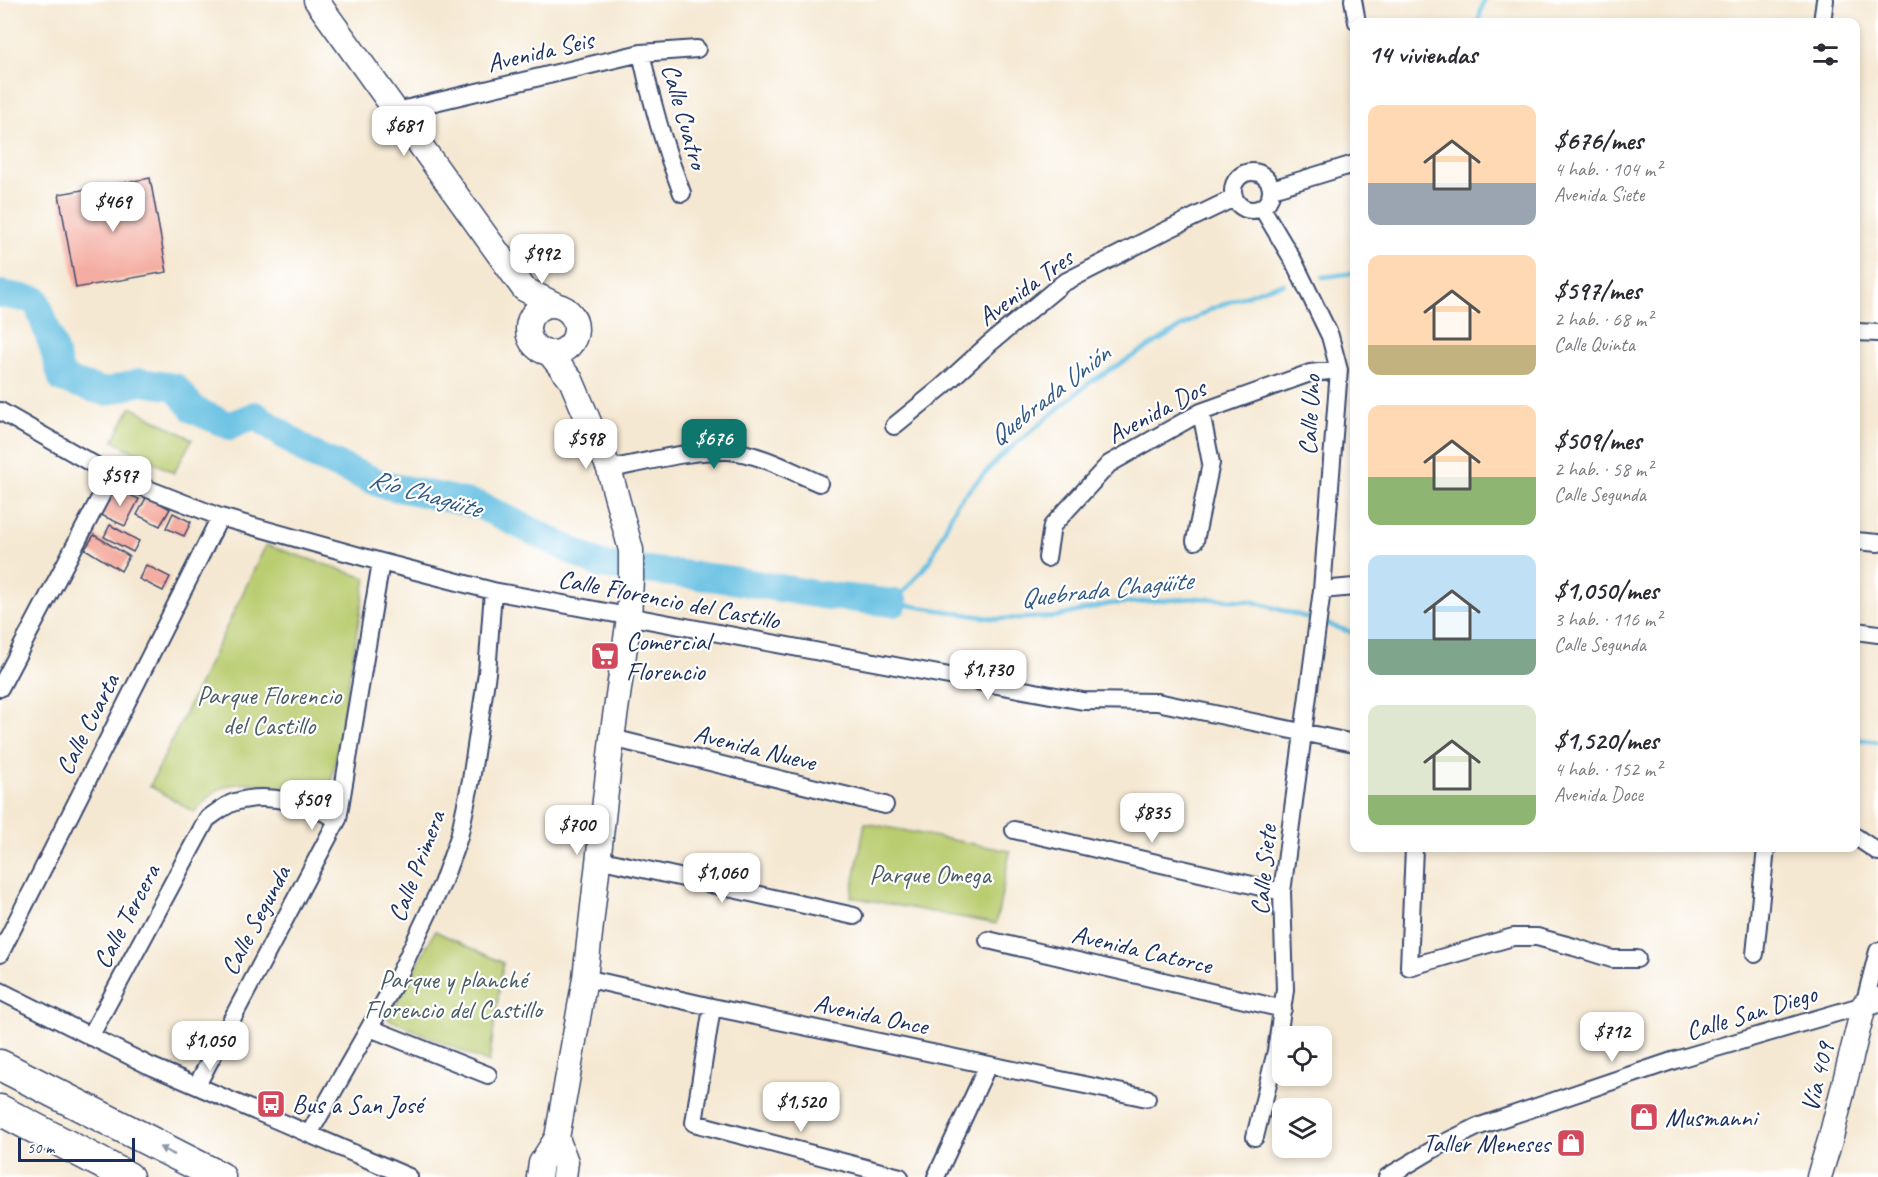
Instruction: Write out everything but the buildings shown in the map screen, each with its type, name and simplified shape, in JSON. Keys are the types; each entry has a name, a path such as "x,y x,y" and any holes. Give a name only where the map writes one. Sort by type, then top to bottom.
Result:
{"highway":[{"path":"0,1065 220,1177"},
{"path":"0,1110 128,1177"}],"street":[{"path":"316,0 524,289 530,319 528,327 533,344 549,353 566,349 572,343"},
{"path":"1353,0 1357,18"},
{"path":"1823,18 1825,0"},
{"name":"Avenida Seis","path":"397,111 641,53 697,49"},
{"name":"Calle Cuatro","path":"641,53 652,105 682,193"},
{"path":"1272,189 1350,165"},
{"path":"1251,172 1265,176 1272,189 1271,196 1262,208 1256,210 1243,208 1234,198 1234,184 1244,174 1251,172"},
{"name":"Avenida Tres","path":"894,426 1063,283 1234,198"},
{"name":"Calle Uno","path":"1262,208 1293,260 1330,336 1339,370 1321,598"},
{"path":"524,289 570,312 574,319 576,327 572,343 571,381"},
{"path":"530,319 540,308 556,305"},
{"path":"1860,332 1878,333"},
{"path":"539,1177 542,1163 557,1138 585,978 612,738 629,618 631,579 631,550 609,469 571,381 549,353"},
{"name":"Avenida Dos","path":"1047,558 1052,526 1109,464 1201,412 1310,373 1339,370"},
{"path":"1195,541 1211,463 1201,412"},
{"name":"Calle Florencio del Castillo","path":"2,416 112,475 220,517 494,591 1083,701 1157,702 1350,742"},
{"path":"609,469 686,454 729,451 762,458 819,483"},
{"path":"0,688 112,475"},
{"name":"Calle Cuarta","path":"0,954 220,517"},
{"path":"1860,541 1878,543"},
{"name":"Calle Segunda","path":"197,1085 338,819 381,562"},
{"path":"1321,598 1350,589"},
{"name":"Calle Primera","path":"309,1134 396,981 442,884 459,837 471,780 487,673 494,591"},
{"name":"Calle Siete","path":"1256,1137 1276,1051 1283,1009 1285,990 1282,892 1321,598"},
{"path":"1860,632 1878,634"},
{"name":"Avenida Nueve","path":"612,738 885,806"},
{"name":"Calle Tercera","path":"90,1037 207,819 233,803 256,798 281,798 338,819"},
{"path":"1014,830 1282,892"},
{"path":"1860,840 1878,852"},
{"path":"1414,852 1409,967 1513,937 1537,937 1574,946 1612,960 1637,960"},
{"path":"1755,954 1766,852"},
{"path":"598,859 854,916"},
{"name":"Avenida Catorce","path":"988,940 1283,1009"},
{"path":"1871,1002 1878,951"},
{"name":"Avenida Once","path":"585,978 712,1007 1147,1098"},
{"path":"0,991 148,1065 409,1177"},
{"name":"Calle San Diego","path":"1387,1177 1444,1143 1477,1127 1675,1060 1871,1002"},
{"name":"Vía 409","path":"1819,1177 1871,1002"},
{"path":"712,1007 694,1123 900,1177"},
{"path":"369,1028 488,1075"},
{"path":"936,1177 988,1065"},
{"path":"557,1138 566,1162 564,1177"}],"green space":[{"path":"131,407 192,439 174,473 113,441"},
{"name":"Parque Florencio del Castillo","path":"266,545 366,578 329,798 278,787 238,784 217,790 194,812 150,786"},
{"name":"Parque Omega","path":"865,823 1010,851 996,924 851,897"},
{"name":"Parque y planché Florencio del Castillo","path":"435,931 503,963 489,1063 388,1019"}],"waterway":[{"name":"Quebrada Unión","path":"1479,18 1484,0"},
{"name":"Quebrada Unión","path":"1323,277 1350,274"},
{"name":"Quebrada Unión","path":"894,603 930,561 957,503 1000,457 1090,382 1211,309 1269,287 1284,284"},
{"name":"Río Chagüite","path":"0,294 36,300 62,379 105,392 141,382 175,387 194,410 230,426 255,415 311,454 384,485 479,505 601,565 726,579 821,595 894,603"},
{"name":"Quebrada Chagüite","path":"894,603 996,619 1055,617 1109,604 1198,598 1251,601 1315,620"},
{"name":"Quebrada Chagüite","path":"1323,623 1350,632"},
{"name":"Quebrada Chagüite","path":"1860,740 1878,742"}],"place":[{"name":"Comercial Florencio","path":"605,656"},
{"name":"Bus a San José","path":"271,1104"},
{"name":"Musmanni","path":"1644,1117"},
{"name":"Taller Meneses","path":"1571,1143"}]}
